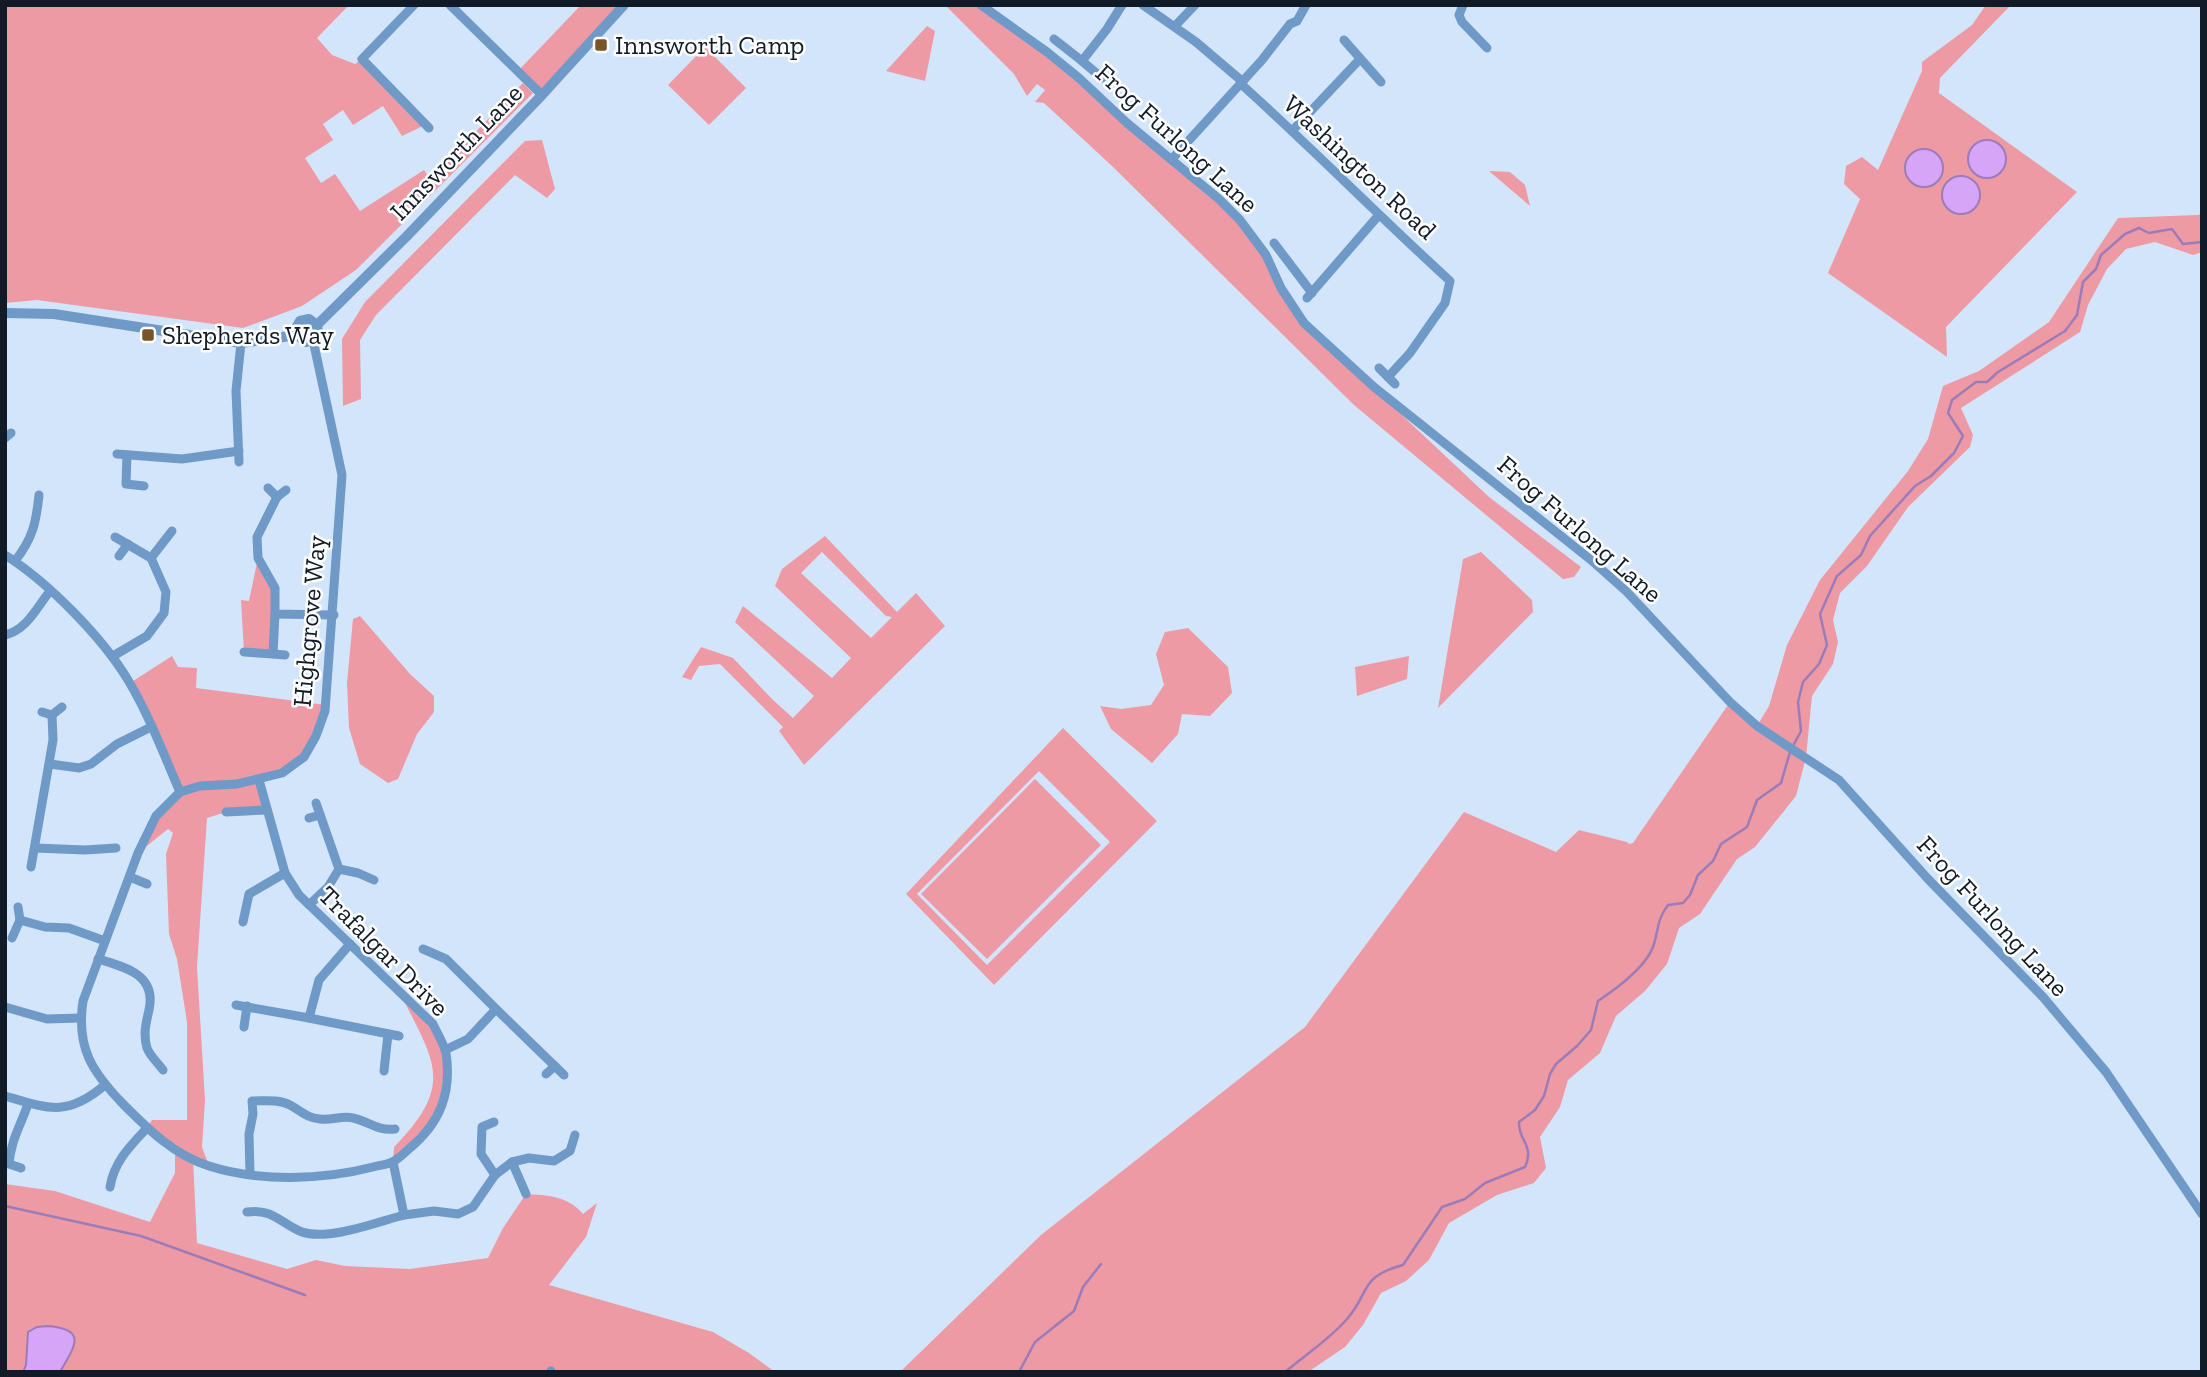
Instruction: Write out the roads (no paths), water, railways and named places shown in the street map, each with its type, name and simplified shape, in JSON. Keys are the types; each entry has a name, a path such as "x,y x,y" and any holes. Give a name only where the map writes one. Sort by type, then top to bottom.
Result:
{"street":[{"path":"414,5 362,59 429,128"},
{"path":"450,5 542,95"},
{"name":"Innsworth Lane","path":"317,325 542,95 624,5"},
{"name":"Frog Furlong Lane","path":"981,5 1048,52 1240,220 1266,255 1281,288 1304,323 1374,387 1600,568 1627,592 1730,702 1757,726 1839,780 1927,879 2043,997 2106,1072 2202,1214"},
{"path":"1082,61 1122,5"},
{"name":"Washington Road","path":"1143,5 1175,26 1242,83 1327,162 1378,216 1450,281 1445,303 1392,380 1379,368"},
{"path":"1175,26 1195,5"},
{"path":"1172,159 1242,83 1290,24 1297,20 1306,5"},
{"path":"1463,5 1459,15 1462,22 1487,48"},
{"path":"1054,39 1102,78"},
{"path":"1344,40 1381,82"},
{"path":"1292,131 1360,59"},
{"path":"1274,243 1309,296 1378,216"},
{"path":"5,313 54,314 241,343 297,335"},
{"path":"309,319 317,325 318,333 313,340 306,342 297,335 296,328 300,321 309,319"},
{"name":"Highgrove Way","path":"180,792 200,786 237,785 282,773 304,757 316,736 325,711 342,475 313,340"},
{"path":"117,454 182,459 239,457 236,391 241,343"},
{"path":"128,455 126,484 144,486"},
{"path":"268,488 277,497"},
{"path":"273,654 275,588 258,558 257,537 277,497 286,490"},
{"path":"16,561 40,527 39,495"},
{"path":"151,558 172,531"},
{"path":"113,656 147,636 164,614 166,592 151,558 115,537"},
{"path":"119,556 128,544"},
{"path":"5,555 16,561 50,591 113,656 130,682 180,792 156,816 148,830 83,1001 80,1018 82,1042 89,1062 105,1085 147,1128 121,1156 112,1173 110,1187"},
{"path":"5,635 15,633 32,617 50,591"},
{"path":"275,614 334,615"},
{"path":"244,652 285,655"},
{"path":"52,715 62,707"},
{"path":"42,712 52,715"},
{"path":"31,867 50,764 52,715"},
{"path":"50,764 79,768 91,764 117,744 151,727"},
{"name":"Trafalgar Drive","path":"147,1128 175,1150 209,1166 250,1174 291,1177 352,1173 393,1162 428,1133 441,1109 448,1079 446,1051 433,1024 299,895 285,873 259,780"},
{"path":"316,803 339,869"},
{"path":"226,812 266,810"},
{"path":"309,818 320,815"},
{"path":"35,848 116,848"},
{"path":"339,869 374,880"},
{"path":"309,905 328,887 339,869"},
{"path":"243,922 249,894 285,873"},
{"path":"130,877 147,884"},
{"path":"12,937 20,920 18,907"},
{"path":"20,920 45,927 69,928 105,941"},
{"path":"435,954 438,942"},
{"path":"309,1018 319,980 350,944"},
{"path":"423,949 446,959 564,1075"},
{"path":"98,959 132,970 145,983 151,1000 144,1032 148,1051 163,1070"},
{"path":"244,1027 242,1006 399,1036"},
{"path":"5,1007 47,1019 80,1018"},
{"path":"446,1051 468,1039 496,1009"},
{"path":"384,1071 388,1034"},
{"path":"546,1074 555,1066"},
{"path":"5,1096 28,1104 63,1109 86,1101 105,1085"},
{"path":"250,1174 249,1134 253,1114 251,1097 276,1100 308,1117 323,1120 346,1116 383,1135 395,1129"},
{"path":"21,1168 7,1165 10,1143 28,1104"},
{"path":"494,1122 478,1126 481,1154 495,1175"},
{"path":"253,1208 281,1218 302,1232 324,1235 404,1215 434,1211 458,1214 473,1207 495,1175 512,1162 528,1158 554,1161 574,1153 575,1135"},
{"path":"393,1162 404,1215"},
{"path":"512,1162 526,1194"}],"waterway":[{"path":"1793,746 1801,731 1798,702 1803,682 1819,664 1827,645 1820,614 1837,576 1861,555 1870,536 1915,486 1931,476 1954,453 1963,436 1948,413 1952,400 1976,382 1987,382 1998,372 2065,331 2077,315 2083,282 2096,269 2101,255 2125,234 2139,228 2149,233 2172,229 2183,244 2202,242"},
{"path":"1285,1372 1340,1326 1372,1280 1403,1265 1442,1207 1465,1199 1485,1183 1525,1167 1528,1153 1519,1122 1535,1110 1544,1096 1550,1074 1556,1064 1591,1030 1598,1001 1644,963 1653,947 1660,921 1668,905 1683,903 1690,895 1698,875 1713,861 1721,844 1747,827 1757,800 1781,783 1790,752"},
{"path":"5,1206 141,1236 305,1295"},
{"path":"1019,1372 1035,1342 1074,1311 1083,1287 1101,1264"}],"place":[{"name":"Innsworth Camp","path":"601,45"},
{"name":"Shepherds Way","path":"148,335"}]}
